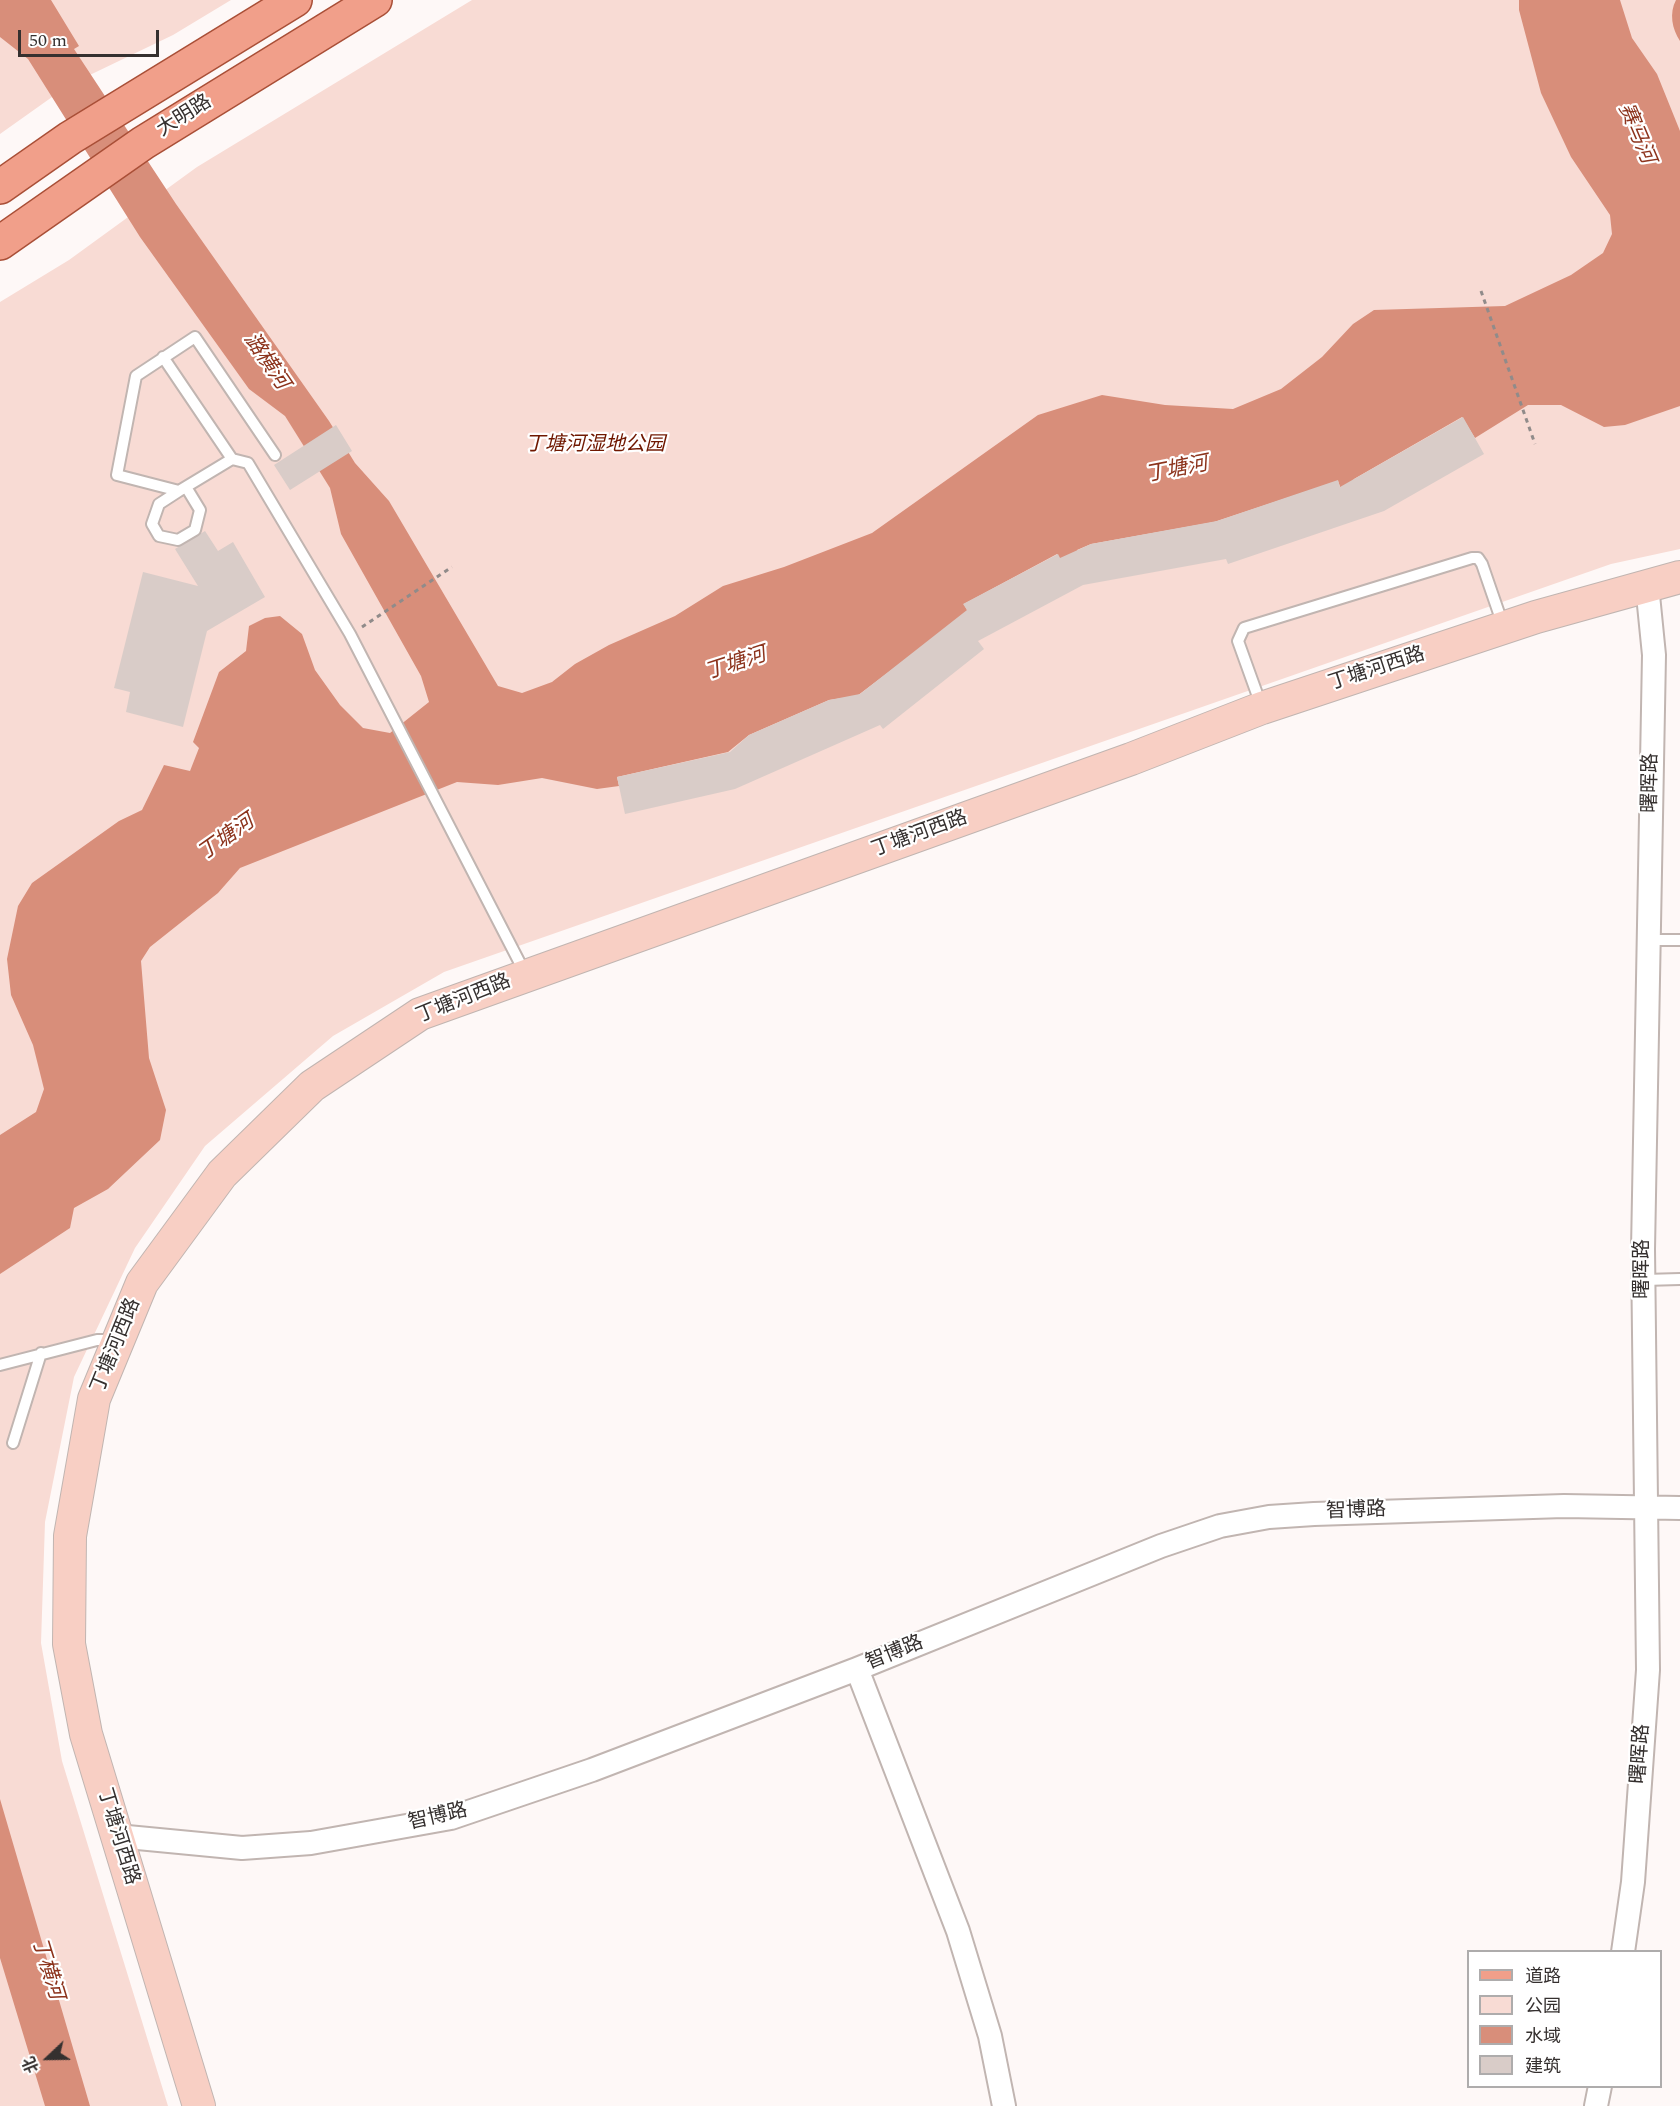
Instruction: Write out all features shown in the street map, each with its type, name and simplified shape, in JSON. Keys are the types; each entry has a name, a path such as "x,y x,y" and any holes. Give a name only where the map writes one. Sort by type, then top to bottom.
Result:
{"main road":[{"path":"0,187 70,138 295,0"},
{"name":"大明路","path":"0,243 94,175 143,143 375,0"}],"street":[{"name":"丁塘河西路","path":"199,2106 86,1734 69,1632 70,1536 94,1399 142,1283 222,1173 312,1086 420,1014 1131,759 1262,708 1504,629 1680,577"},
{"name":"曙晖路","path":"1623,1950 1633,1882 1648,1670 1644,1280 1654,655 1647,585"},
{"name":"智博路","path":"117,1836 242,1848 312,1843 451,1818 592,1770 857,1669 1161,1546 1220,1526 1269,1517 1314,1514 1564,1506 1680,1508"},
{"path":"857,1669 958,1931 990,2036 1004,2106"},
{"path":"1596,2106 1600,2088"}],"lane":[{"path":"232,459 182,489 159,504 152,524 159,536 178,540 195,530 200,510 182,489 117,475 136,376 195,337 275,455"},
{"path":"163,357 232,459 248,463 350,634 526,976"},
{"path":"1262,708 1238,641 1244,628 1478,558 1504,629"},
{"path":"1649,940 1680,940"},
{"path":"1644,1280 1680,1279"},
{"path":"0,1365 97,1340 119,1341"},
{"path":"13,1443 41,1353"}],"path":[{"path":"1481,291 1535,444"},
{"path":"350,634 452,567"}],"green space":[{"path":"0,0 231,0 173,35 69,85 0,134"},
{"name":"丁塘河湿地公园","path":"472,0 1680,0 1680,549 1611,564 444,972 333,1036 205,1146 135,1248 74,1377 45,1522 41,1643 62,1761 168,2106 0,2106 0,302 69,260 197,167"}],"water":[{"path":"0,0 51,0 79,46 74,49 176,204 329,421 355,463 389,501 498,686 522,693 552,682 575,664 609,645 675,616 723,586 784,567 872,533 1038,415 1102,395 1165,405 1233,409 1281,389 1322,357 1353,324 1374,310 1505,306 1571,275 1603,253 1612,234 1610,215 1571,157 1541,93 1519,10 1519,0 1620,0 1632,38 1657,74 1680,131 1680,406 1625,425 1604,427 1561,405 1528,405 1475,438 1462,417 1354,479 1343,495 1338,481 1214,522 1091,544 1077,550 1080,568 1067,571 1057,554 964,604 968,612 857,696 829,700 749,735 728,752 617,777 619,786 597,789 542,778 498,785 457,782 240,868 218,893 150,947 141,961 149,1058 166,1110 160,1140 108,1189 74,1208 70,1228 0,1274 0,1135 36,1112 44,1089 33,1045 11,995 7,959 18,906 32,883 119,821 142,810 164,765 190,771 199,748 193,742 219,672 246,651 249,626 265,618 280,616 302,634 315,670 340,705 363,728 390,733 429,702 421,676 341,534 330,488 285,416 249,389 140,237 28,59 0,37"},
{"path":"1676,0 1680,0 1680,41 1672,21"},
{"name":"丁横河","path":"0,1799 90,2106 45,2106 0,1958"}],"building":[{"path":"1463,417 1484,454 1384,511 1228,564 1226,559 1083,585 978,641 984,649 883,729 880,725 735,789 625,814 617,777 730,752 749,735 829,700 860,694 967,610 963,604 1058,554 1060,558 1091,544 1217,521 1338,480 1340,487"},
{"path":"336,425 352,451 290,490 274,465"},
{"path":"205,531 218,551 233,542 265,597 207,631 183,727 126,712 130,692 114,688 143,572 198,586 175,549"}],"water label":[{"name":"赛马河","path":"1635,134"},
{"name":"潞横河","path":"265,362"},
{"name":"丁塘河","path":"1177,471"},
{"name":"丁塘河","path":"736,665"},
{"name":"丁塘河","path":"227,839"}]}
